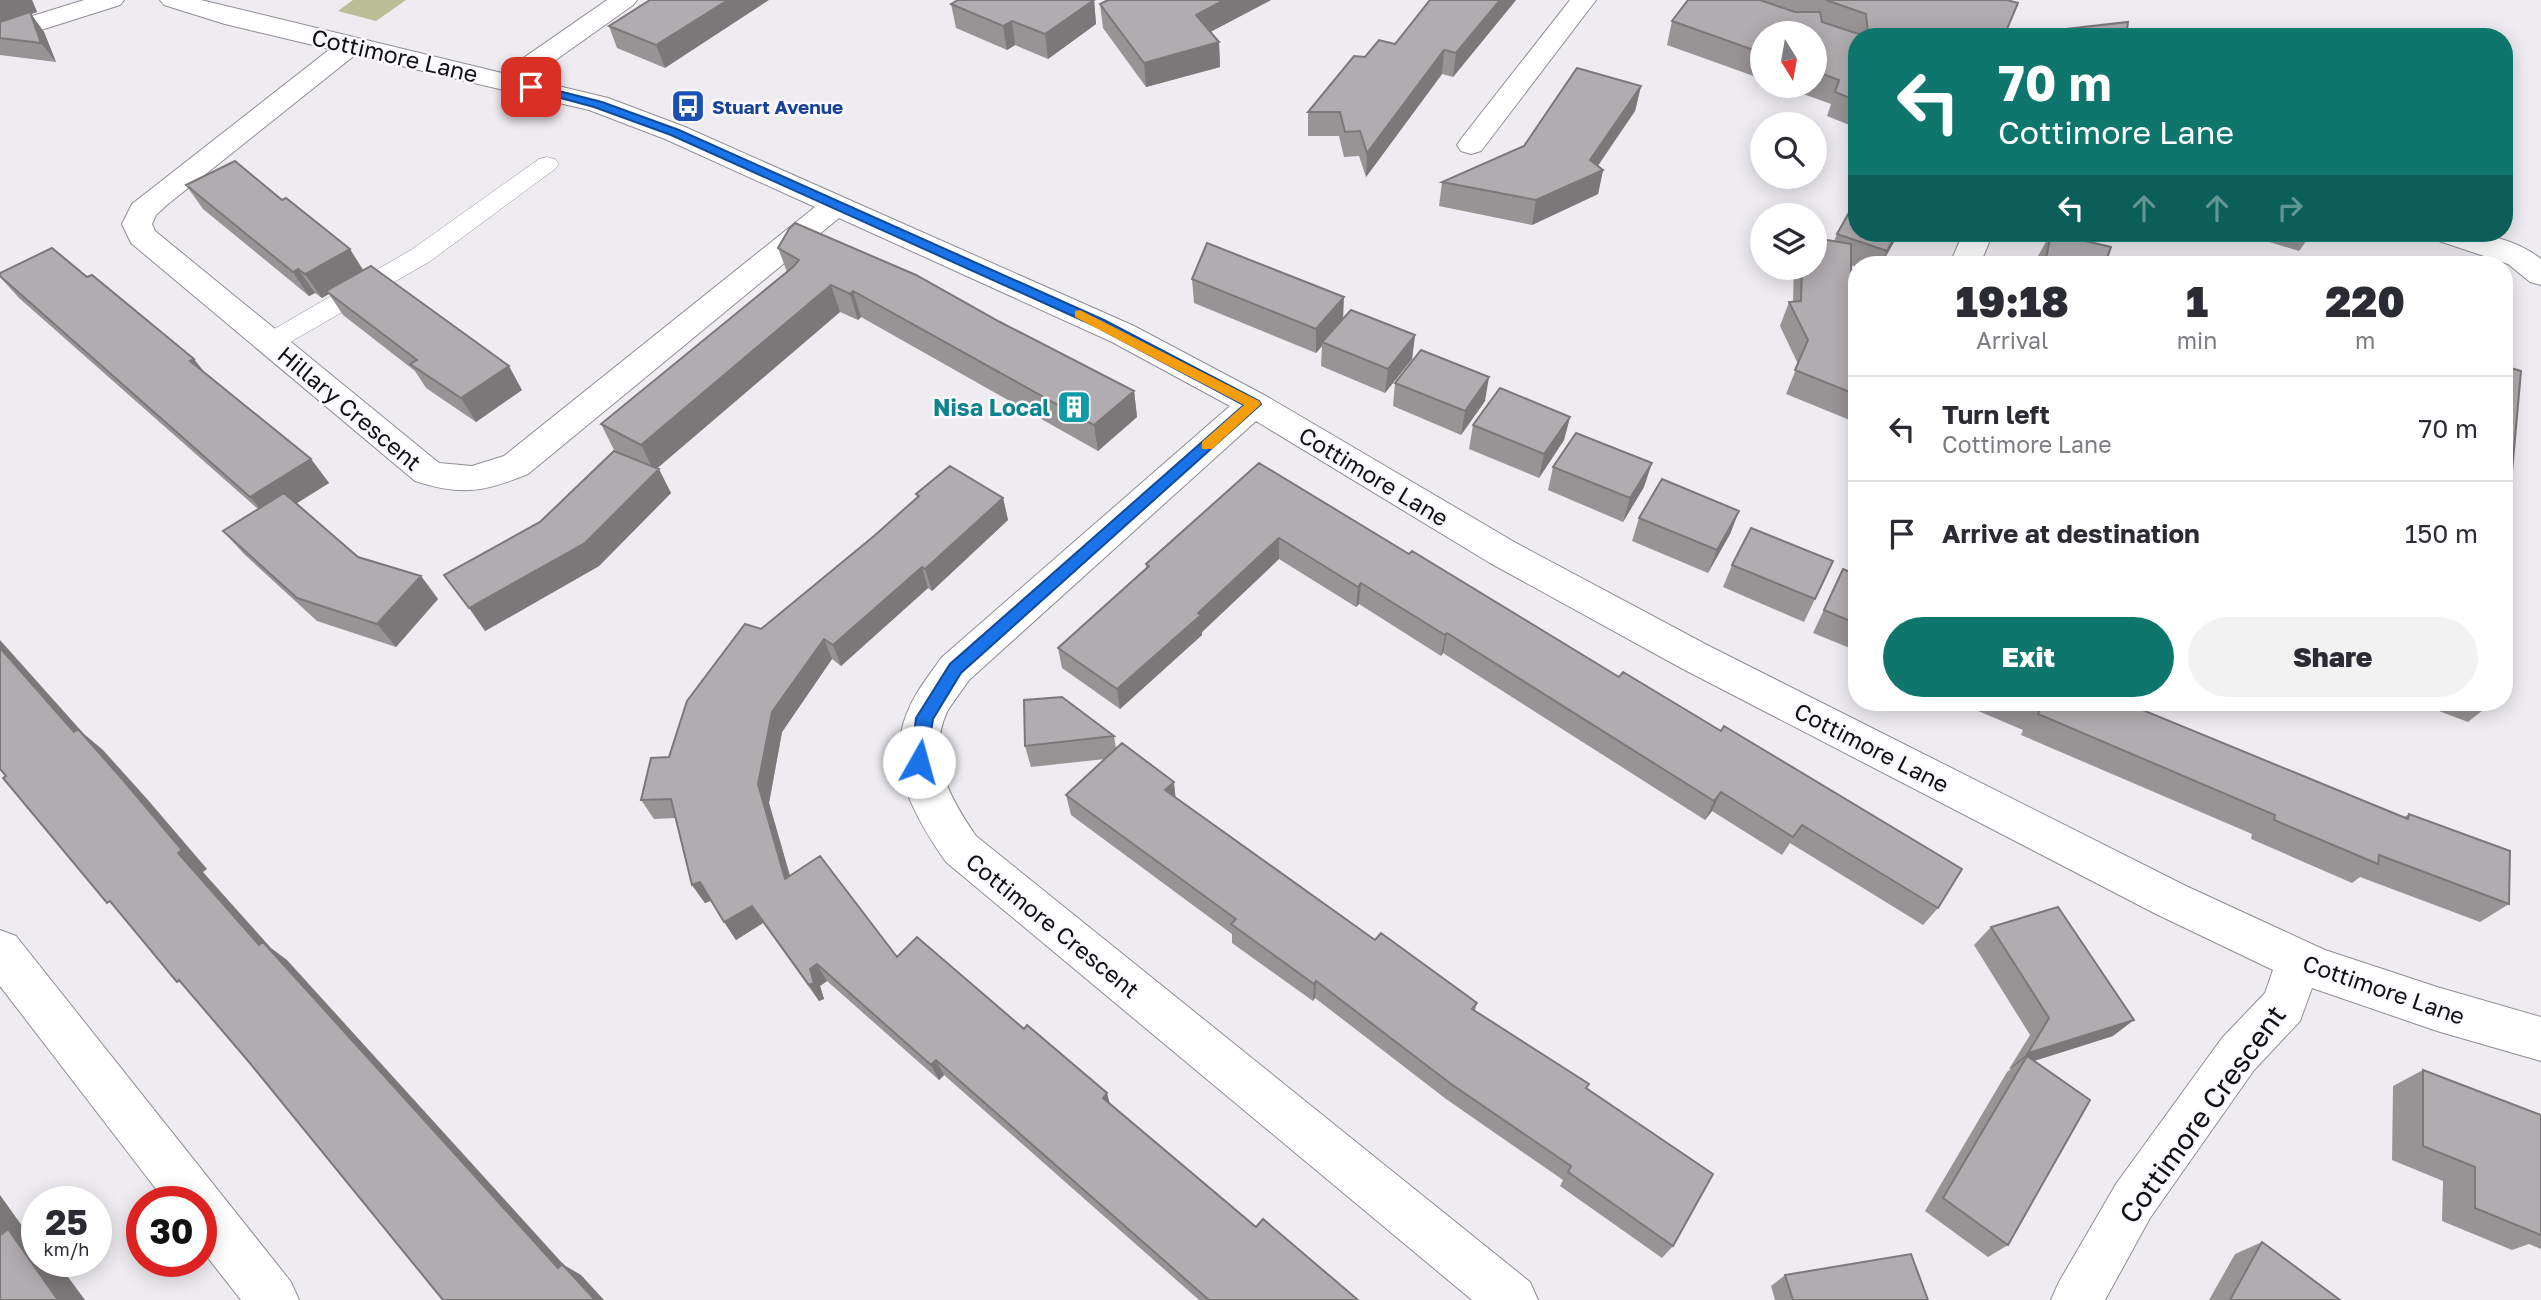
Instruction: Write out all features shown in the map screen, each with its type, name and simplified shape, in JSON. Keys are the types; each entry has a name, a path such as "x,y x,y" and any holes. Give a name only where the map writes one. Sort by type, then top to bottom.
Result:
{"street":[{"path":"0,34 111,0"},
{"name":"Cottimore Lane","path":"173,0 234,18 598,104 675,133 1111,329 1254,404 1503,553 1695,657 2159,894 2298,960 2437,1009 2541,1039"},
{"path":"509,81 624,0"},
{"path":"1471,145 1583,0"},
{"name":"Hillary Crescent","path":"352,44 158,197 143,211 137,224 142,236 427,472 451,481 484,478 516,465 836,205"},
{"path":"2474,242 2519,257 2541,275"},
{"name":"Cottimore Crescent","path":"1254,404 955,668 925,718 919,762 931,807 961,849 1512,1300"},
{"path":"0,951 184,1186"},
{"name":"Cottimore Crescent","path":"2077,1300 2133,1201 2238,1054 2284,1006 2298,960"},
{"path":"217,1228 273,1300"}],"lane":[{"path":"271,342 420,256 547,164"}],"green space":[{"path":"353,0 406,0 376,21 338,11"}],"building":[{"path":"650,0 728,0 656,45 609,26"},
{"path":"958,0 1094,0 1045,34 1012,21 1003,26 951,4"},
{"path":"1108,0 1224,0 1196,15 1219,42 1144,63 1100,4"},
{"path":"1430,0 1500,0 1456,53 1444,50 1367,153 1360,131 1345,132 1340,112 1308,112 1354,56 1365,57 1379,40 1395,44"},
{"path":"1688,0 1760,0 1795,12 1820,12 1822,21 1750,21 1750,49 1672,21"},
{"path":"1826,0 2007,0 2018,3 2007,28 1867,28 1866,14"},
{"path":"30,12 41,43 0,38 0,22"},
{"path":"2128,22 2127,28 2075,28"},
{"path":"1827,24 1848,30 1848,97 1835,92 1839,80 1827,76"},
{"path":"1577,68 1641,86 1590,160 1603,170 1536,200 1442,182 1524,146"},
{"path":"235,161 282,200 286,198 350,249 305,274 298,269 293,272 186,185"},
{"path":"1848,214 1848,238 1837,234"},
{"path":"795,223 916,275 1134,391 1094,425 853,291 850,294 831,285 641,445 601,424 793,267 799,260 778,248"},
{"path":"1827,240 1851,244 1851,256 1848,256 1848,391 1795,370 1808,340 1789,302 1801,301 1802,280 1827,280"},
{"path":"1861,242 1892,242 1887,251"},
{"path":"2049,242 2090,242 2111,247 2108,256 2047,256"},
{"path":"1207,243 1344,297 1316,329 1192,279"},
{"path":"52,248 87,277 92,275 194,359 190,361 311,459 250,497 0,276 0,273"},
{"path":"371,266 509,366 461,398 410,364 417,360 326,291"},
{"path":"1351,310 1415,335 1388,369 1322,342"},
{"path":"1421,350 1489,377 1465,411 1395,383"},
{"path":"2513,369 2521,371 2513,461"},
{"path":"1500,388 1570,417 1544,454 1473,425"},
{"path":"1576,433 1652,463 1630,498 1553,467"},
{"path":"614,451 659,469 585,543 469,608 444,575 540,522"},
{"path":"1259,463 1409,554 1412,551 1619,677 1623,672 1721,731 1724,726 1962,869 1938,908 1802,825 1793,837 1721,792 1714,801 1447,633 1445,635 1361,583 1358,587 1279,538 1198,613 1201,615 1117,689 1058,648 1149,566 1146,564"},
{"path":"950,466 1003,498 925,569 922,567 833,645 824,639 772,712 758,784 785,879 820,856 897,957 917,937 1024,1029 1027,1025 1107,1093 1103,1098 1256,1227 1263,1219 1358,1300 1209,1300 936,1060 931,1065 817,964 810,969 814,983 809,985 752,906 724,922 700,882 692,885 671,799 641,800 651,758 669,757 687,701 745,624 761,629 874,536 919,496 916,494"},
{"path":"1662,479 1739,511 1717,550 1639,518"},
{"path":"284,493 358,557 421,576 377,624 297,598 223,531"},
{"path":"1751,528 1833,561 1815,599 1732,565"},
{"path":"1843,569 1848,571 1848,620 1824,610"},
{"path":"0,648 74,732 78,729 123,780 182,850 178,853 259,945 263,942 558,1268 562,1264 595,1300 443,1300 249,1062 179,980 177,982 110,901 107,903 3,778 6,776 0,769"},
{"path":"1062,697 1114,736 1025,746 1024,700"},
{"path":"2039,711 2145,711 2408,819 2409,814 2510,851 2509,904 2379,855 2378,864 2274,820 2275,815 2038,714"},
{"path":"1122,743 1174,782 1165,790 1375,940 1381,933 1477,1003 1472,1009 1589,1084 1586,1088 1713,1174 1673,1246 1568,1172 1571,1166 1451,1084 1316,981 1314,984 1231,924 1236,919 1066,795"},
{"path":"2058,907 2134,1020 2028,1053 2049,1018 1991,927"},
{"path":"2027,1056 2090,1100 2008,1245 1943,1198"},
{"path":"2423,1070 2541,1115 2541,1235 2475,1208 2475,1167 2423,1146"},
{"path":"8,1229 21,1247 21,1277 42,1277 58,1300 0,1300 0,1231 2,1234"},
{"path":"2262,1242 2340,1300 2230,1300"},
{"path":"1911,1254 1928,1300 1793,1300 1785,1275"}],"slow traffic":[{"path":"1080,314 1254,404 1207,446"}],"place":[{"name":"Stuart Avenue","path":"688,106"},
{"name":"Nisa Local","path":"1074,407"}],"route":[{"path":"531,87 598,104 675,133 1123,334 1254,404 955,668 925,718 919,762"}]}
